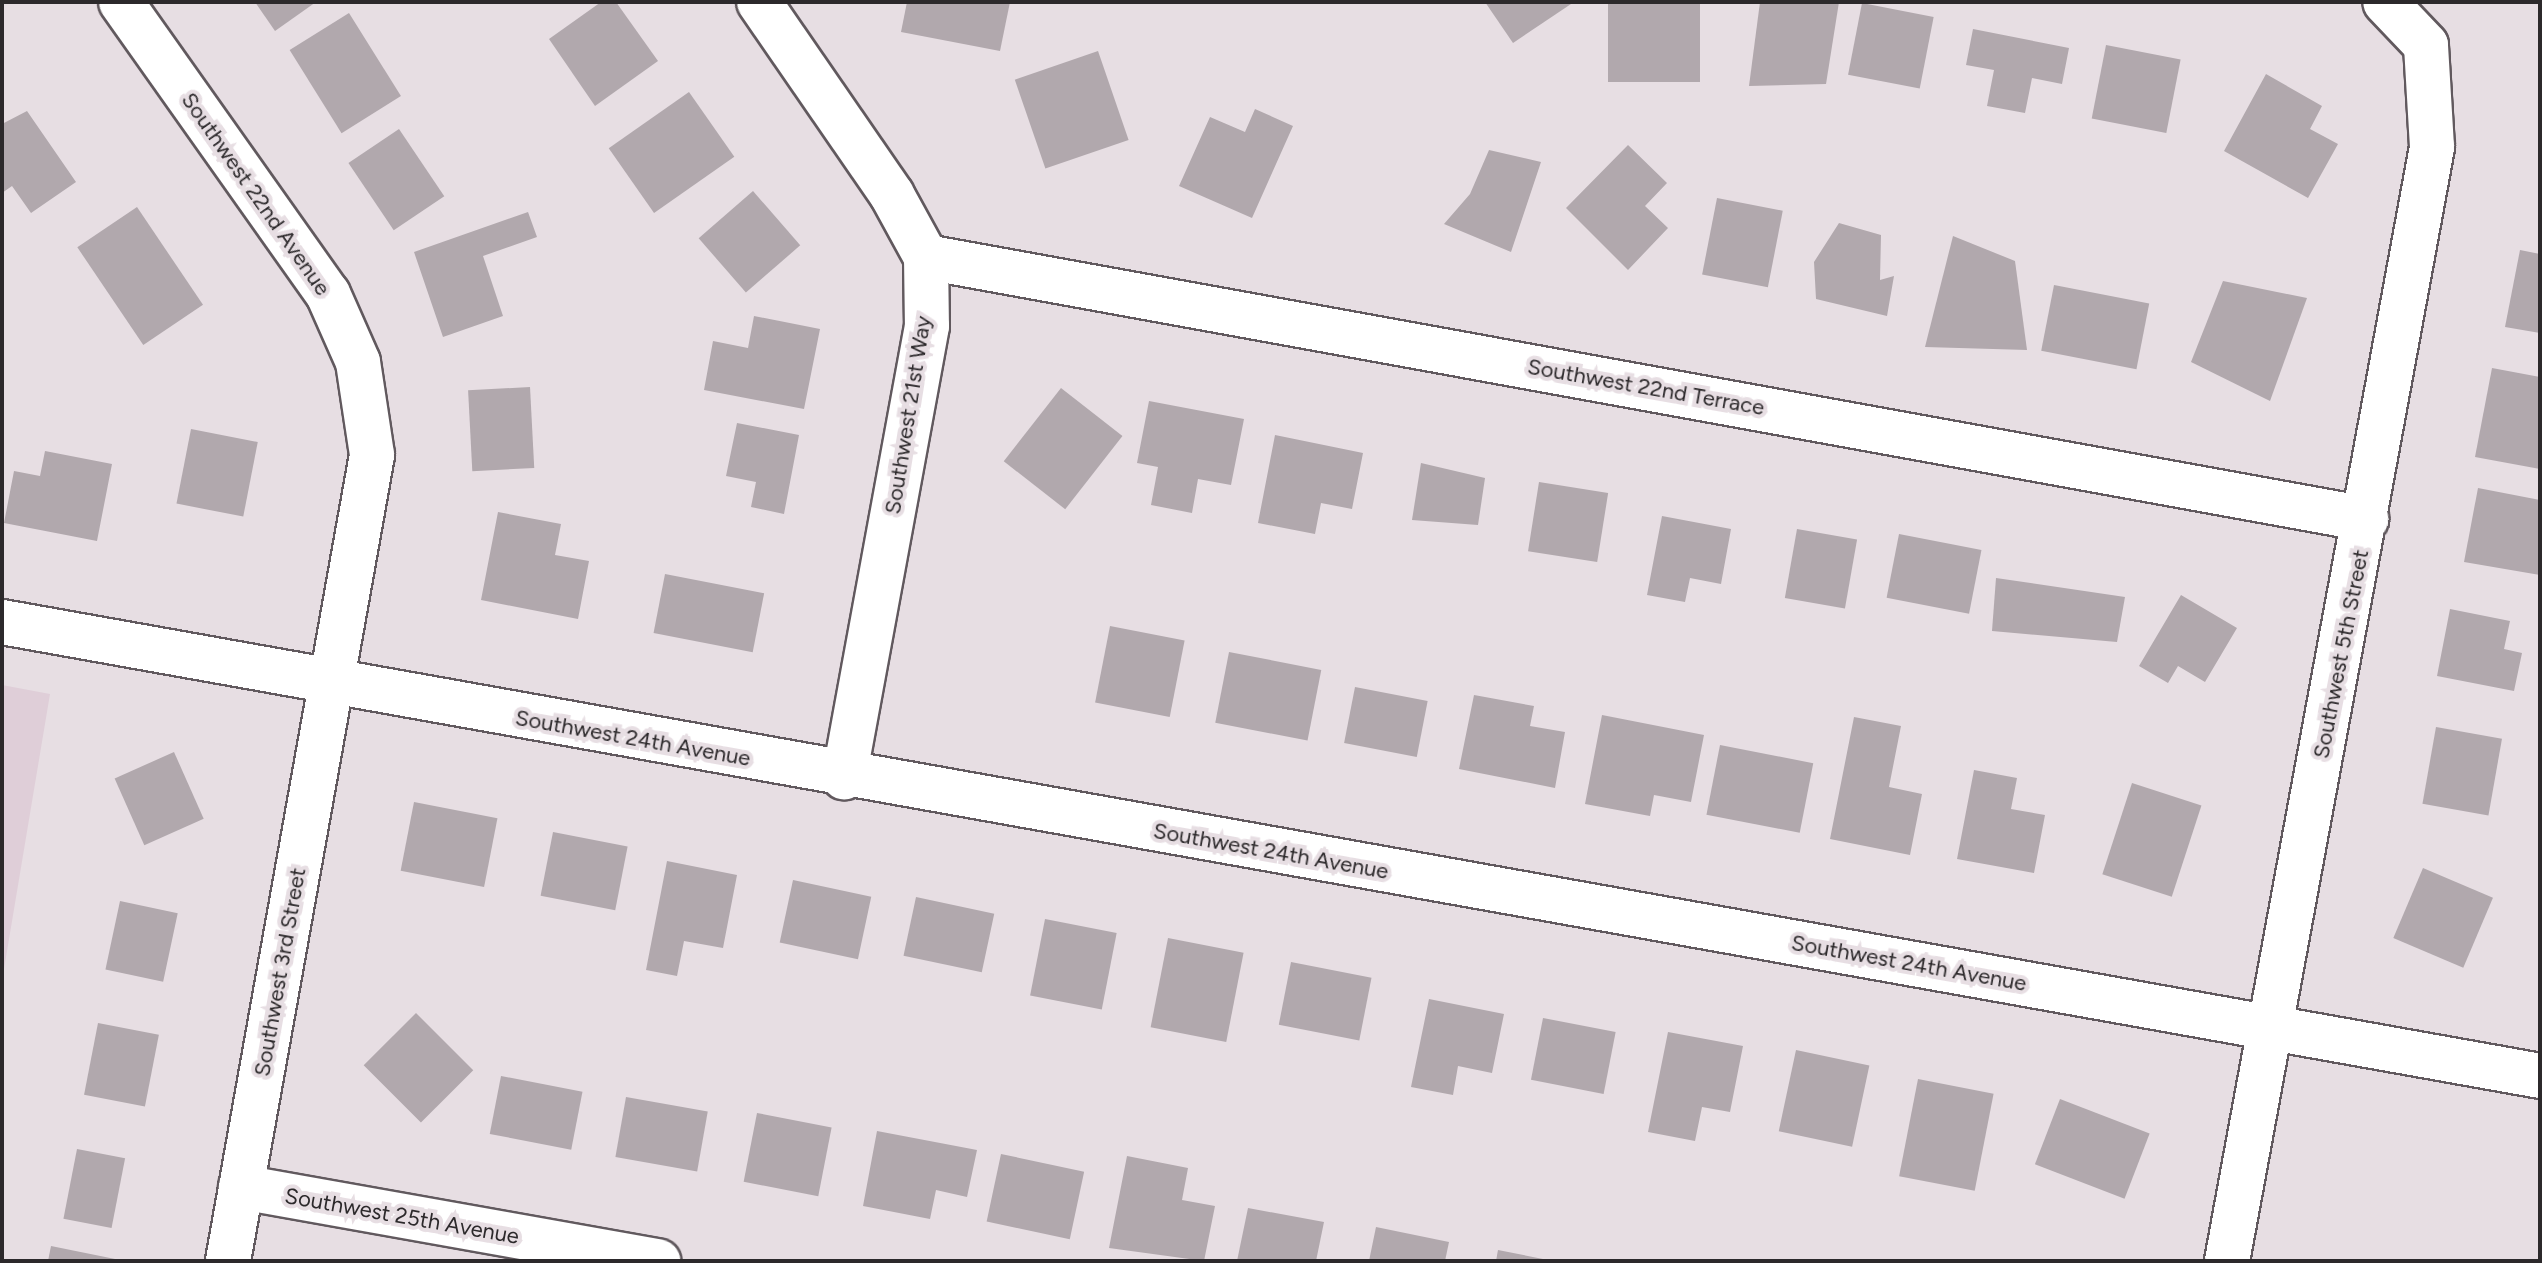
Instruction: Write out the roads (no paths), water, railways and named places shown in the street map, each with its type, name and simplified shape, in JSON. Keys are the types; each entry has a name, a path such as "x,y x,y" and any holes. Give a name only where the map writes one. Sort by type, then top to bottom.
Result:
{"street":[{"name":"Southwest 22nd Avenue","path":"121,2 328,294 358,362 372,455 331,682"},
{"name":"Southwest 21st Way","path":"759,2 892,195 926,257 927,326 844,777"},
{"name":"Southwest 5th Street","path":"2227,1261 2366,519 2432,147 2426,45 2385,2"},
{"name":"Southwest 22nd Terrace","path":"926,257 2366,519"},
{"name":"Southwest 24th Avenue","path":"2,622 844,777 2271,1025 2540,1076"},
{"name":"Southwest 3rd Street","path":"228,1261 331,682"},
{"name":"Southwest 25th Avenue","path":"241,1187 658,1261"}]}
